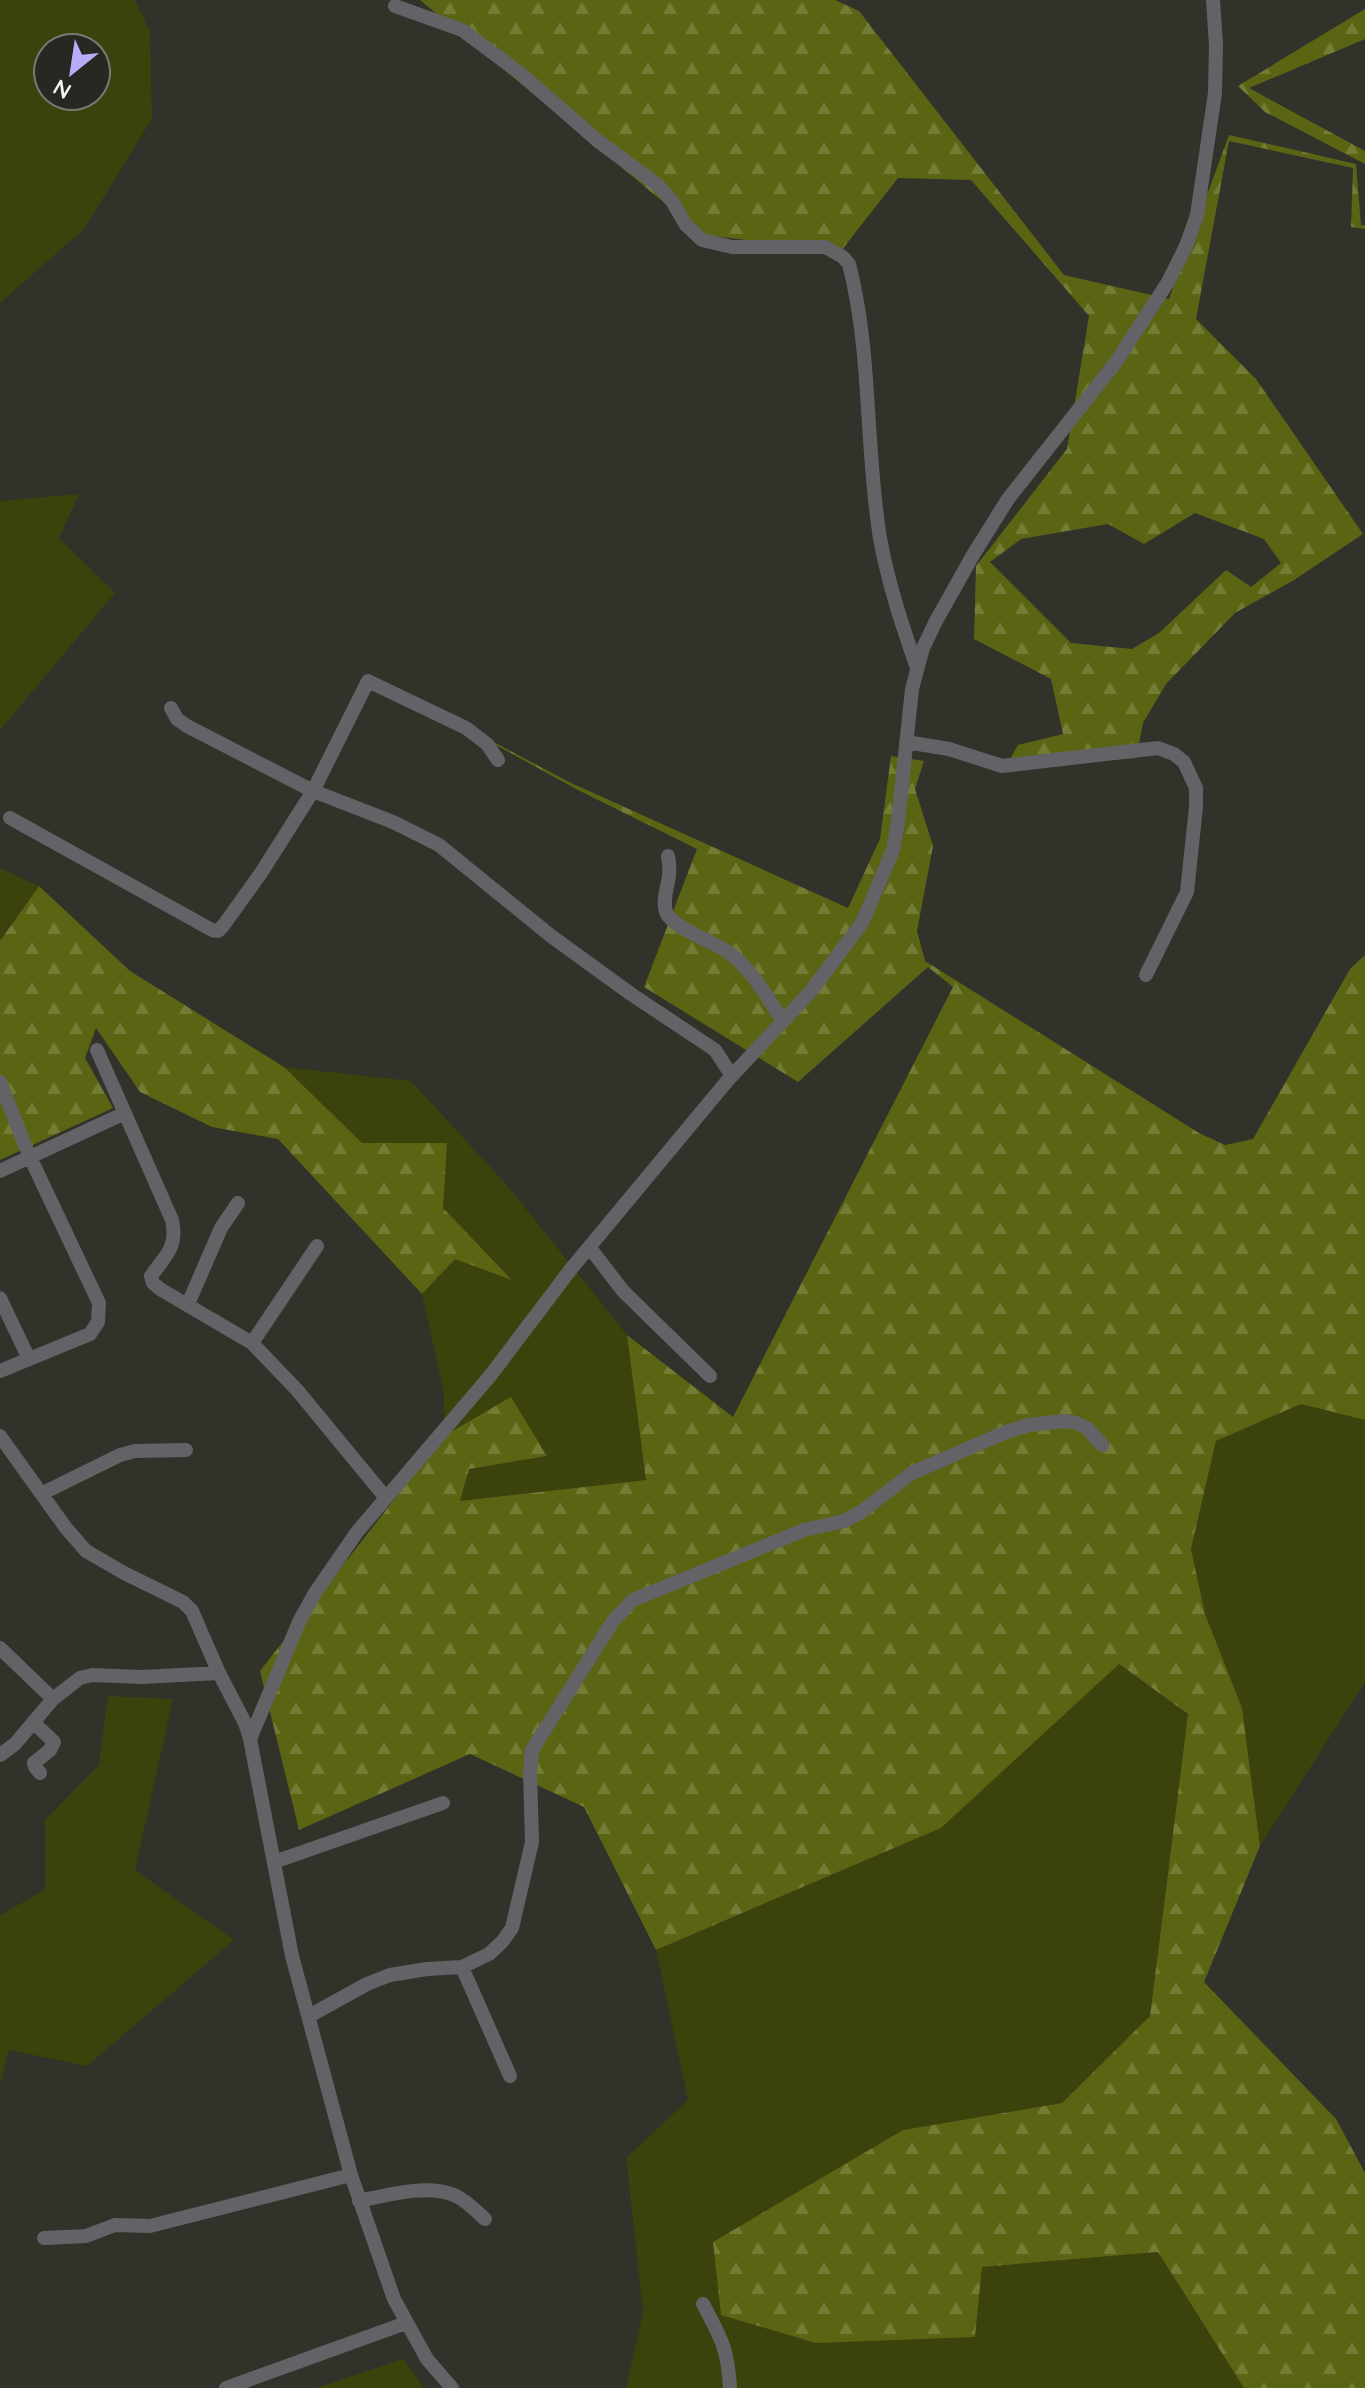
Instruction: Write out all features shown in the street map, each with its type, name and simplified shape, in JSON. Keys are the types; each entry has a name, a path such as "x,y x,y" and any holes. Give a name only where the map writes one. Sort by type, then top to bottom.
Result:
{"street":[{"path":"250,1739 299,1622 357,1532 490,1376 571,1269 732,1076 837,958 862,923 893,850 912,689 936,621 990,526 1031,468 1116,362 1168,282 1186,246 1199,203 1215,93 1213,0"},
{"path":"395,6 462,30 520,73 598,141 659,186 686,225 702,240 732,247 825,247 849,264 865,363 880,536 890,587 917,668"},
{"path":"10,818 218,931 261,873 313,791 368,681 466,728 487,744 498,760"},
{"path":"171,708 177,719 187,726 313,791 393,822 439,845 551,936 715,1050 732,1076"},
{"path":"906,742 949,749 1002,766 1158,748 1184,762 1196,788 1187,892 1146,975"},
{"path":"668,856 670,873 665,891 666,913 673,921 728,952 738,961 755,979 783,1021"},
{"path":"97,1050 172,1220 175,1236 172,1247 151,1276 153,1283 252,1343 297,1390 386,1498"},
{"path":"0,1082 29,1155 99,1303 98,1322 90,1334 0,1371"},
{"path":"0,1171 125,1113"},
{"path":"188,1304 221,1228 238,1203"},
{"path":"252,1343 317,1246"},
{"path":"590,1248 623,1291 710,1376"},
{"path":"0,1298 29,1359"},
{"path":"309,2016 390,1975 462,1967 489,1954 502,1942 512,1928 532,1842 530,1766 534,1745 613,1621 633,1600 804,1530 844,1521 861,1512 912,1473 1006,1432 1029,1425 1065,1421 1087,1428 1102,1445"},
{"path":"0,1436 86,1551 183,1602 192,1611 241,1714 250,1739 292,1956 359,2201 394,2299 427,2359 452,2388"},
{"path":"43,1493 120,1455 135,1451 186,1450"},
{"path":"0,1648 53,1699"},
{"path":"1,1753 53,1699 80,1678 92,1675 142,1677 219,1673"},
{"path":"33,1722 54,1742 50,1750 34,1763 40,1773"},
{"path":"274,1862 443,1803"},
{"path":"462,1967 510,2076"},
{"path":"44,2238 86,2236 115,2225 150,2226 351,2175"},
{"path":"359,2201 437,2190 463,2200 485,2219"},
{"path":"703,2304 725,2346 730,2388"},
{"path":"226,2388 406,2323"}],"green space":[{"path":"0,0 135,0 150,32 152,119 84,229 0,303"},
{"path":"420,0 835,0 859,11 1064,275 1169,299 1229,135 1356,164 1361,225 1365,225 1365,229 1351,227 1353,168 1229,141 1196,319 1256,379 1363,534 1294,580 1235,613 1166,684 1143,723 1136,758 1005,768 1018,745 1063,734 1051,679 974,639 976,566 1067,449 1089,316 971,180 898,178 841,251 703,235","holes":["1195,513 1264,539 1281,563 1251,587 1226,570 1159,633 1132,649 1071,643 990,562 1021,539 1108,524 1144,544"]},
{"path":"1365,9 1365,39 1249,88 1365,151 1365,164 1265,112 1238,86"},
{"path":"79,494 59,538 115,593 0,730 0,501"},
{"path":"405,695 569,782 848,908 880,839 891,756 924,761 915,789 933,846 917,931 925,961 1199,1133 1225,1145 1253,1139 1350,969 1365,955 1365,1420 1301,1404 1216,1441 1191,1549 1205,1614 1242,1708 1260,1846 1204,1982 1336,2119 1365,2173 1365,2388 1244,2388 1158,2252 982,2267 975,2337 816,2343 721,2315 713,2242 903,2130 1062,2103 1150,2016 1188,1714 1119,1664 941,1828 656,1950 584,1807 470,1754 299,1830 260,1671 444,1436 511,1397 547,1456 469,1469 460,1501 646,1480 627,1335 733,1417 953,987 928,967 798,1082 644,987 697,849 578,790"},
{"path":"0,868 39,886 0,941"},
{"path":"39,886 130,971 284,1067 362,1143 447,1143 443,1208 512,1280 455,1259 422,1294 278,1139 212,1127 140,1092 96,1028 85,1058 113,1108 0,1160 0,941"},
{"path":"284,1067 411,1081 506,1184 627,1335 646,1480 460,1501 469,1469 546,1456 444,1436 444,1393 422,1294 455,1258 511,1278 442,1208 447,1143 362,1144"},
{"path":"1301,1404 1365,1420 1365,1682 1260,1846 1242,1708 1205,1614 1191,1549 1216,1441"},
{"path":"1118,1664 1188,1714 1150,2016 1062,2103 903,2130 975,2337 982,2267 1158,2252 1244,2388 626,2388 643,2312 626,2158 688,2100 656,1950 941,1828"},
{"path":"108,1696 173,1699 135,1870 234,1940 87,2066 9,2050 0,2085 0,1915 45,1890 45,1820 99,1765"},
{"path":"403,2359 424,2388 317,2388"}]}
